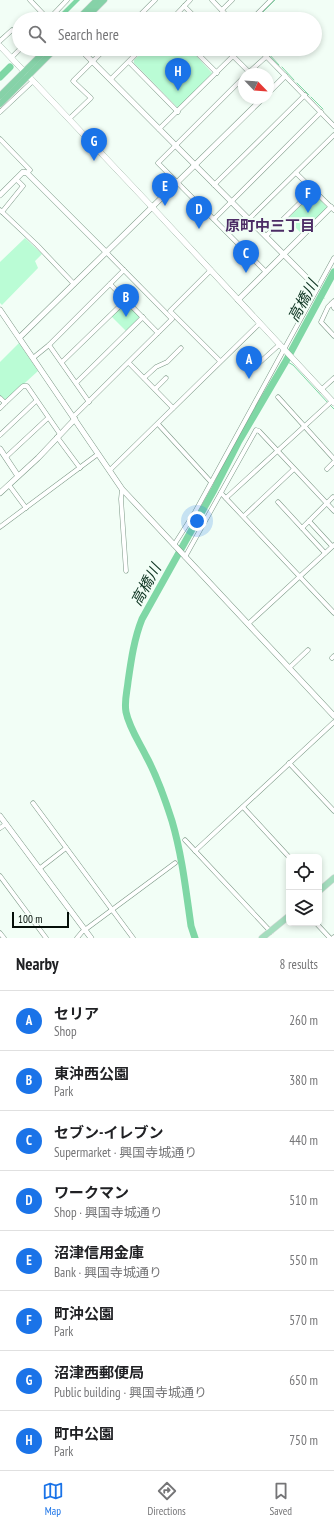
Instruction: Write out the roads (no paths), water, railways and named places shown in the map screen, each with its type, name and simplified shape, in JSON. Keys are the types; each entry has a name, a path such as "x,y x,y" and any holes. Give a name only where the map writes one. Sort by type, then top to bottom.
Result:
{"highway":[{"path":"85,12 97,0"},
{"path":"92,12 104,0"},
{"path":"0,96 28,76 42,56"},
{"path":"0,104 48,56"}],"main road":[{"path":"0,46 211,270 331,402"},
{"path":"322,888 334,878"},
{"path":"262,938 286,919"}],"street":[{"path":"55,12 67,0"},
{"path":"143,12 155,0"},
{"path":"178,12 190,0"},
{"path":"212,0 222,10 232,0"},
{"path":"259,12 271,0"},
{"path":"33,1 42,12"},
{"path":"184,6 190,12"},
{"path":"0,41 12,30"},
{"path":"88,56 317,288"},
{"path":"69,119 91,98 73,81 98,56"},
{"path":"111,79 135,56"},
{"path":"200,56 217,73"},
{"path":"159,129 178,112 233,56 244,68"},
{"path":"254,68 267,56 334,126"},
{"path":"129,62 178,112"},
{"path":"0,112 28,76"},
{"path":"274,87 285,76"},
{"path":"238,83 158,163 266,272"},
{"path":"214,185 305,96"},
{"path":"20,337 257,104"},
{"path":"214,219 321,112"},
{"path":"249,219 334,135"},
{"path":"0,139 30,170 28,173"},
{"path":"0,195 23,172 28,173 172,319 89,402 38,458 0,492"},
{"path":"238,300 284,254 333,209 296,173"},
{"path":"16,179 23,186 1,211 37,244 74,284"},
{"path":"266,236 313,190"},
{"path":"175,546 334,258"},
{"path":"33,358 124,270"},
{"path":"211,270 170,311 220,361"},
{"path":"110,284 158,333"},
{"path":"62,362 126,300"},
{"path":"333,302 334,308"},
{"path":"333,302 321,322 334,336"},
{"path":"1,314 20,337 122,489 334,716"},
{"path":"76,382 143,317"},
{"path":"110,470 260,323"},
{"path":"49,344 89,402"},
{"path":"144,378 156,367 167,362 181,348"},
{"path":"258,364 283,348"},
{"path":"129,363 173,408"},
{"path":"155,389 166,378"},
{"path":"321,390 334,378"},
{"path":"0,408 23,386 27,386 80,468"},
{"path":"278,397 334,460 327,469"},
{"path":"0,398 5,403"},
{"path":"0,435 36,401"},
{"path":"226,498 331,402"},
{"path":"6,457 48,418"},
{"path":"158,424 211,482"},
{"path":"185,557 256,430 259,431 334,511"},
{"path":"0,449 18,476"},
{"path":"0,527 98,454"},
{"path":"244,516 294,469"},
{"path":"9,485 26,508"},
{"path":"122,489 121,499 126,571"},
{"path":"221,493 334,613"},
{"path":"302,528 333,497"},
{"path":"278,502 325,553"},
{"path":"248,624 333,545 309,521"},
{"path":"289,668 308,650"},
{"path":"195,851 334,722"},
{"path":"289,763 334,811"},
{"path":"33,803 133,938"},
{"path":"243,807 287,854"},
{"path":"0,816 91,938"},
{"path":"0,828 6,824"},
{"path":"185,840 271,932"},
{"path":"39,869 66,848"},
{"path":"77,938 85,930 175,863"},
{"path":"0,876 46,938"},
{"path":"319,926 330,938"},
{"path":"0,933 4,938"}],"waterway":[{"path":"263,12 275,0"},
{"path":"271,56 279,65"},
{"path":"0,77 10,67"},
{"path":"282,67 294,80"},
{"path":"297,83 309,95"},
{"path":"311,97 323,109"},
{"name":"高橋川","path":"195,938 191,926 181,860 172,821 164,796 127,718 125,704 133,650 142,619 214,490 239,441 286,361 334,272"},
{"path":"286,361 293,365 328,403"},
{"path":"330,405 334,409"}],"place":[{"name":"町中公園","path":"178,91"},
{"name":"沼津西郵便局","path":"94,161"},
{"name":"沼津信用金庫","path":"165,206"},
{"name":"町沖公園","path":"308,213"},
{"name":"ワークマン","path":"199,229"},
{"name":"セブン-イレブン","path":"246,273"},
{"name":"東沖西公園","path":"126,317"},
{"name":"セリア","path":"249,379"}],"district":[{"name":"原町中三丁目","path":"270,226"}]}
